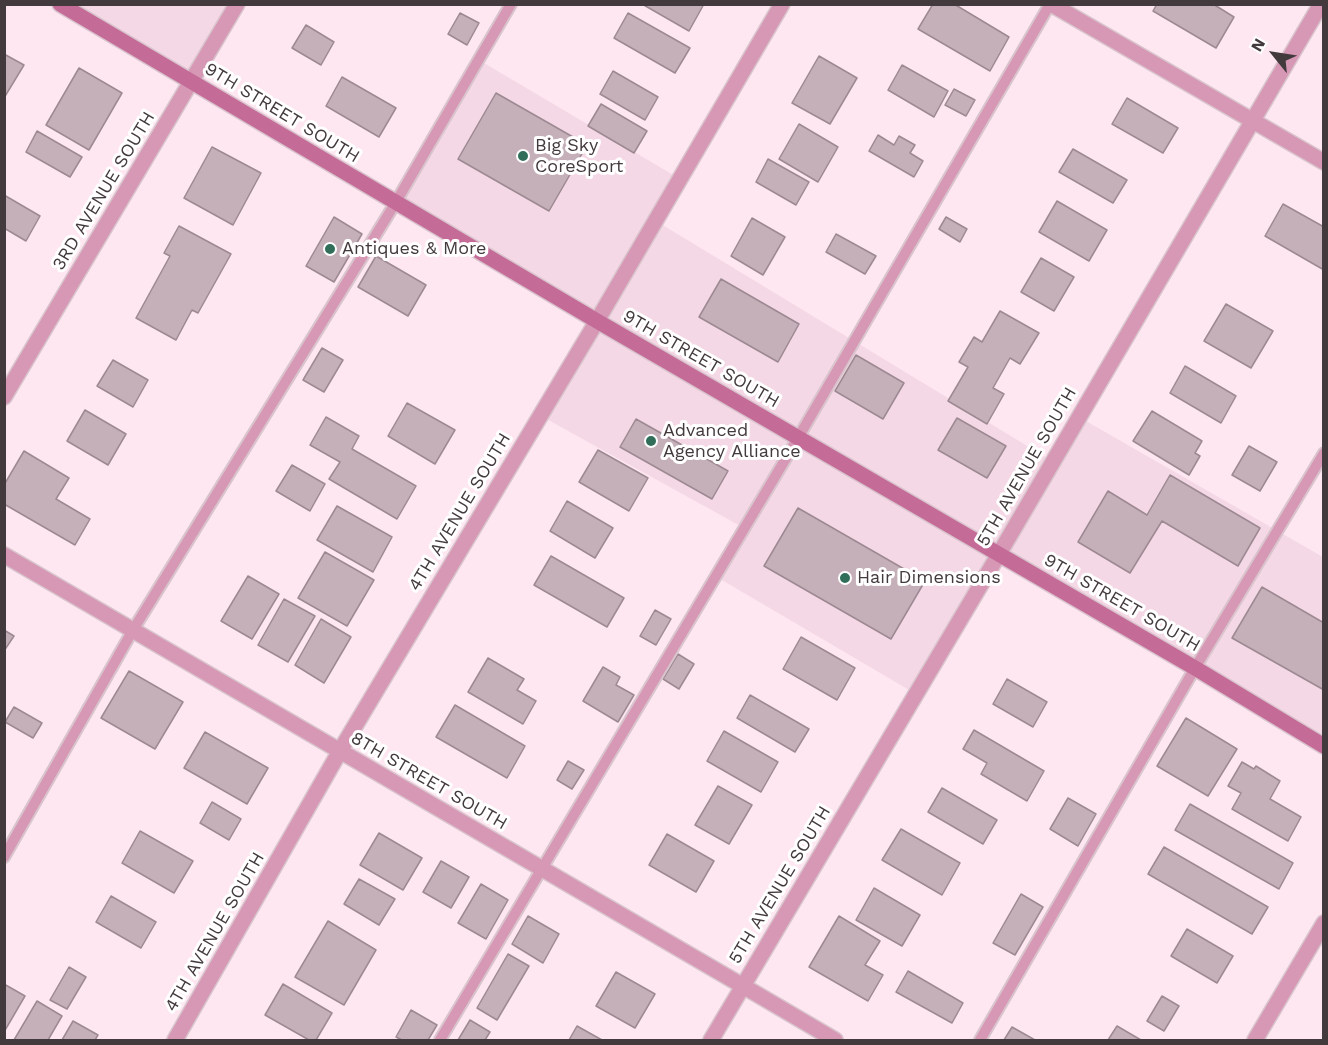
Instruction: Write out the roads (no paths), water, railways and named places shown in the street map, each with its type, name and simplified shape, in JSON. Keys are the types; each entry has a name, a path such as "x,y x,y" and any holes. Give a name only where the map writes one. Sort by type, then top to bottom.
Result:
{"main road":[{"name":"9TH STREET SOUTH","path":"60,4 597,321 1195,668 1323,746"}],"street":[{"name":"3RD AVENUE SOUTH","path":"4,397 237,4"},
{"name":"4TH AVENUE SOUTH","path":"175,1041 340,752 597,321 782,4"},
{"path":"1050,4 1323,162"},
{"name":"5TH AVENUE SOUTH","path":"711,1041 1321,4"},
{"name":"8TH STREET SOUTH","path":"4,555 835,1041"},
{"path":"1255,1041 1323,923"}],"lane":[{"path":"4,857 133,630 396,202 511,4"},
{"path":"440,1041 798,438 1050,4"},
{"path":"980,1041 1195,668 1323,453"}],"place":[{"name":"Big Sky CoreSport","path":"523,156"},
{"name":"Antiques & More","path":"330,249"},
{"name":"Advanced Agency Alliance","path":"651,441"},
{"name":"Hair Dimensions","path":"845,578"}]}
